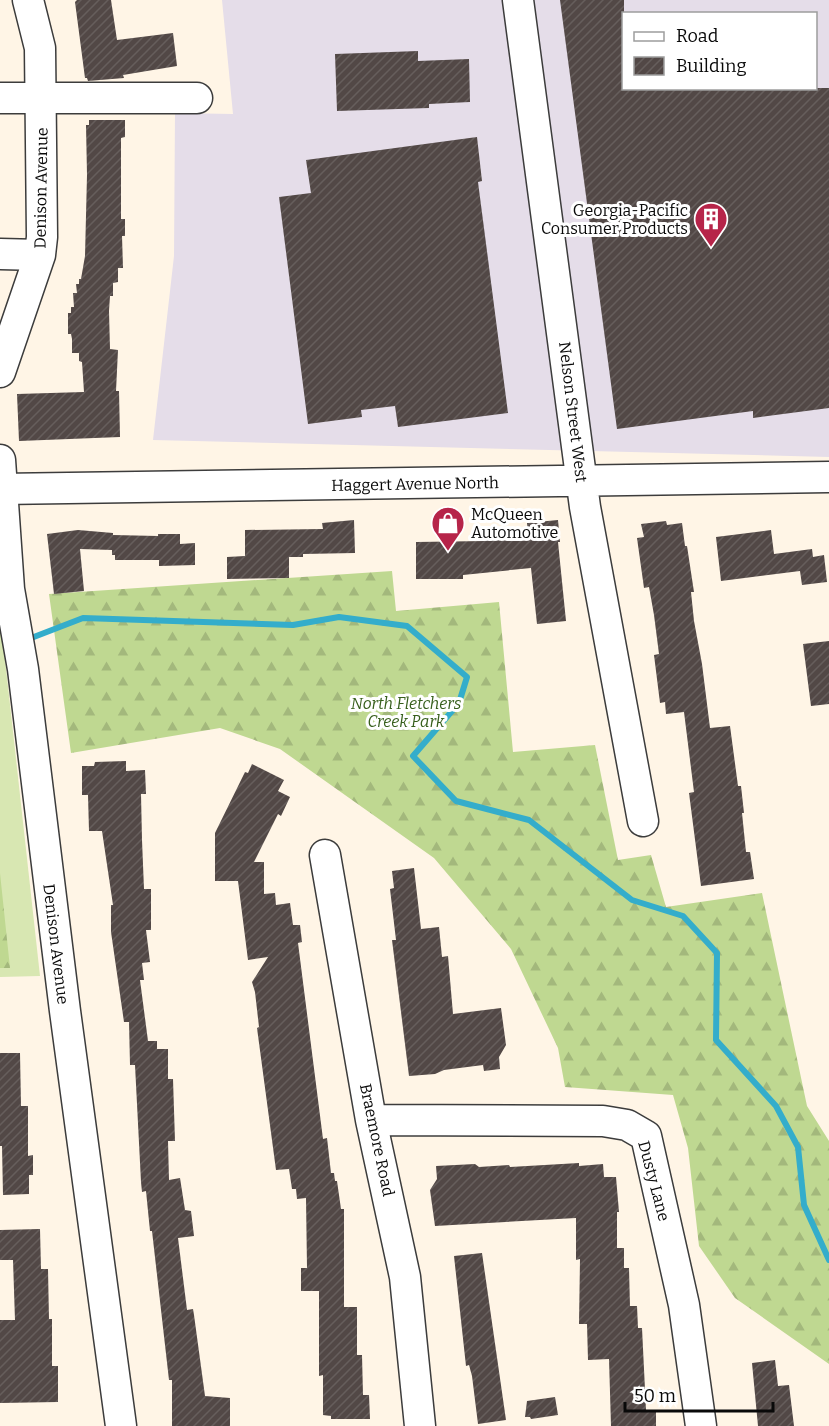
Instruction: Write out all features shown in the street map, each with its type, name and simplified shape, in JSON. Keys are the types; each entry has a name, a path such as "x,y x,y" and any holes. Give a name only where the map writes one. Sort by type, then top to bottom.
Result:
{"street":[{"name":"Denison Avenue","path":"0,372 40,255 42,237 40,48 28,0"},
{"name":"Nelson Street West","path":"518,0 586,513 643,821"},
{"path":"0,98 196,98"},
{"path":"0,254 40,255"},
{"name":"Denison Avenue","path":"0,460 13,618 23,669 66,1023 121,1426"},
{"name":"Haggert Avenue North","path":"1,489 829,477"},
{"name":"Braemore Road","path":"325,855 371,1120 405,1277 420,1426"},
{"name":"Dusty Lane","path":"371,1120 603,1121 627,1125 646,1136 684,1305 701,1426"}],"shaded area":[{"path":"222,0 829,0 829,457 153,440 174,256 175,113 233,114"}],"green space":[{"name":"North Fletchers Creek Park","path":"392,571 396,611 499,602 513,752 595,745 618,860 651,855 666,907 762,893 807,1106 829,1141 829,1364 735,1298 699,1246 688,1148 673,1095 565,1087 558,1048 511,949 434,858 280,749 220,728 71,753 49,594"},
{"path":"0,614 40,976 0,977"},
{"path":"0,873 10,968 0,968"}],"building":[{"path":"77,0 111,0 117,40 173,33 177,66 123,75 124,78 88,81 85,78 75,2"},
{"name":"Georgia-Pacific Consumer Products","path":"560,0 624,0 622,90 817,90 817,88 829,88 829,408 753,418 753,411 617,429"},
{"path":"418,51 418,61 469,59 470,102 429,104 429,108 337,111 335,54"},
{"path":"89,120 125,120 125,137 121,138 121,219 125,219 125,236 122,236 123,268 118,268 118,282 113,283 113,296 110,296 109,311 110,349 118,350 116,391 119,391 120,437 19,441 17,394 84,392 82,362 79,361 79,353 72,353 71,334 68,334 68,313 71,313 71,307 74,307 73,293 77,293 76,284 79,284 79,279 81,279 85,256 86,125 89,125"},
{"path":"477,137 482,181 478,182 508,413 398,427 395,406 361,410 362,417 308,424 279,197 311,193 306,160"},
{"path":"354,520 355,553 303,554 303,557 289,557 289,578 227,579 227,557 245,556 245,530 323,529 322,523"},
{"path":"558,520 566,621 537,624 531,568 463,575 463,579 416,579 416,542 485,541 485,538 528,533 527,523"},
{"path":"666,521 667,525 682,523 694,592 691,592 694,621 710,728 730,726 738,786 741,786 746,852 750,852 754,879 701,886 689,793 694,792 684,712 666,714 665,702 660,703 654,655 659,654 654,615 649,587 644,588 637,538 644,537 641,524"},
{"path":"78,530 113,533 113,535 180,534 180,544 195,543 195,565 159,566 159,560 115,560 112,550 80,549 84,591 54,594 47,534"},
{"path":"771,530 774,554 812,549 813,557 824,555 827,582 802,585 800,571 721,581 716,537"},
{"path":"829,641 829,704 811,706 803,644"},
{"path":"126,761 126,771 145,770 146,794 141,794 142,840 144,889 151,889 151,930 146,930 150,962 142,963 144,980 140,980 148,1041 157,1041 157,1049 168,1049 168,1079 173,1079 175,1141 168,1141 169,1180 180,1178 185,1210 191,1211 194,1236 178,1238 187,1310 193,1309 205,1396 230,1398 230,1426 172,1426 172,1380 169,1380 146,1191 142,1192 135,1065 130,1065 129,1022 124,1022 111,932 111,905 113,905 102,831 89,831 88,795 82,795 82,766 94,766 95,762"},
{"path":"252,764 284,780 278,791 290,797 281,816 278,814 254,862 264,862 264,894 275,893 276,905 290,903 293,925 300,925 302,942 298,943 323,1139 327,1138 331,1173 334,1173 335,1181 337,1181 341,1209 344,1209 344,1307 357,1307 357,1355 362,1355 363,1395 369,1395 370,1419 331,1419 331,1416 323,1415 323,1375 319,1376 319,1291 301,1291 301,1268 307,1268 306,1198 297,1199 296,1189 292,1189 289,1169 276,1170 257,1028 259,1027 252,982 268,957 248,960 238,881 215,881 215,833 245,772 248,773"},
{"path":"414,868 421,929 439,927 442,957 448,956 453,1014 501,1008 506,1045 499,1057 500,1069 484,1071 483,1065 444,1070 435,1074 409,1076 392,940 396,940 390,889 394,888 392,871"},
{"path":"0,1053 20,1053 21,1106 28,1106 28,1156 33,1155 33,1175 29,1175 29,1194 3,1195 2,1146 0,1146"},
{"path":"579,1163 579,1166 603,1164 604,1177 616,1177 619,1212 617,1212 617,1248 624,1248 624,1268 629,1268 630,1306 637,1306 638,1328 642,1328 646,1410 656,1410 656,1426 611,1426 609,1359 588,1360 587,1324 579,1324 580,1259 576,1260 576,1218 435,1226 430,1190 437,1179 436,1166 475,1164 479,1167 509,1165 510,1167"},
{"path":"40,1229 41,1269 48,1269 49,1319 52,1319 52,1366 58,1366 58,1402 0,1403 0,1320 15,1320 13,1260 0,1260 0,1230"},
{"path":"482,1253 506,1420 478,1424 472,1376 469,1365 466,1366 454,1256"},
{"path":"775,1360 778,1386 789,1385 794,1426 758,1426 752,1363"},
{"path":"555,1397 558,1415 531,1419 525,1417 527,1401"}],"waterway":[{"path":"26,640 83,618 293,625 339,617 407,626 467,677 459,703 413,756 456,801 529,820 632,900 683,916 717,953 716,1040 776,1106 798,1147 804,1205 829,1260"}],"place":[{"name":"Georgia-Pacific Consumer Products","path":"711,248"},
{"name":"McQueen Automotive","path":"448,552"}]}
